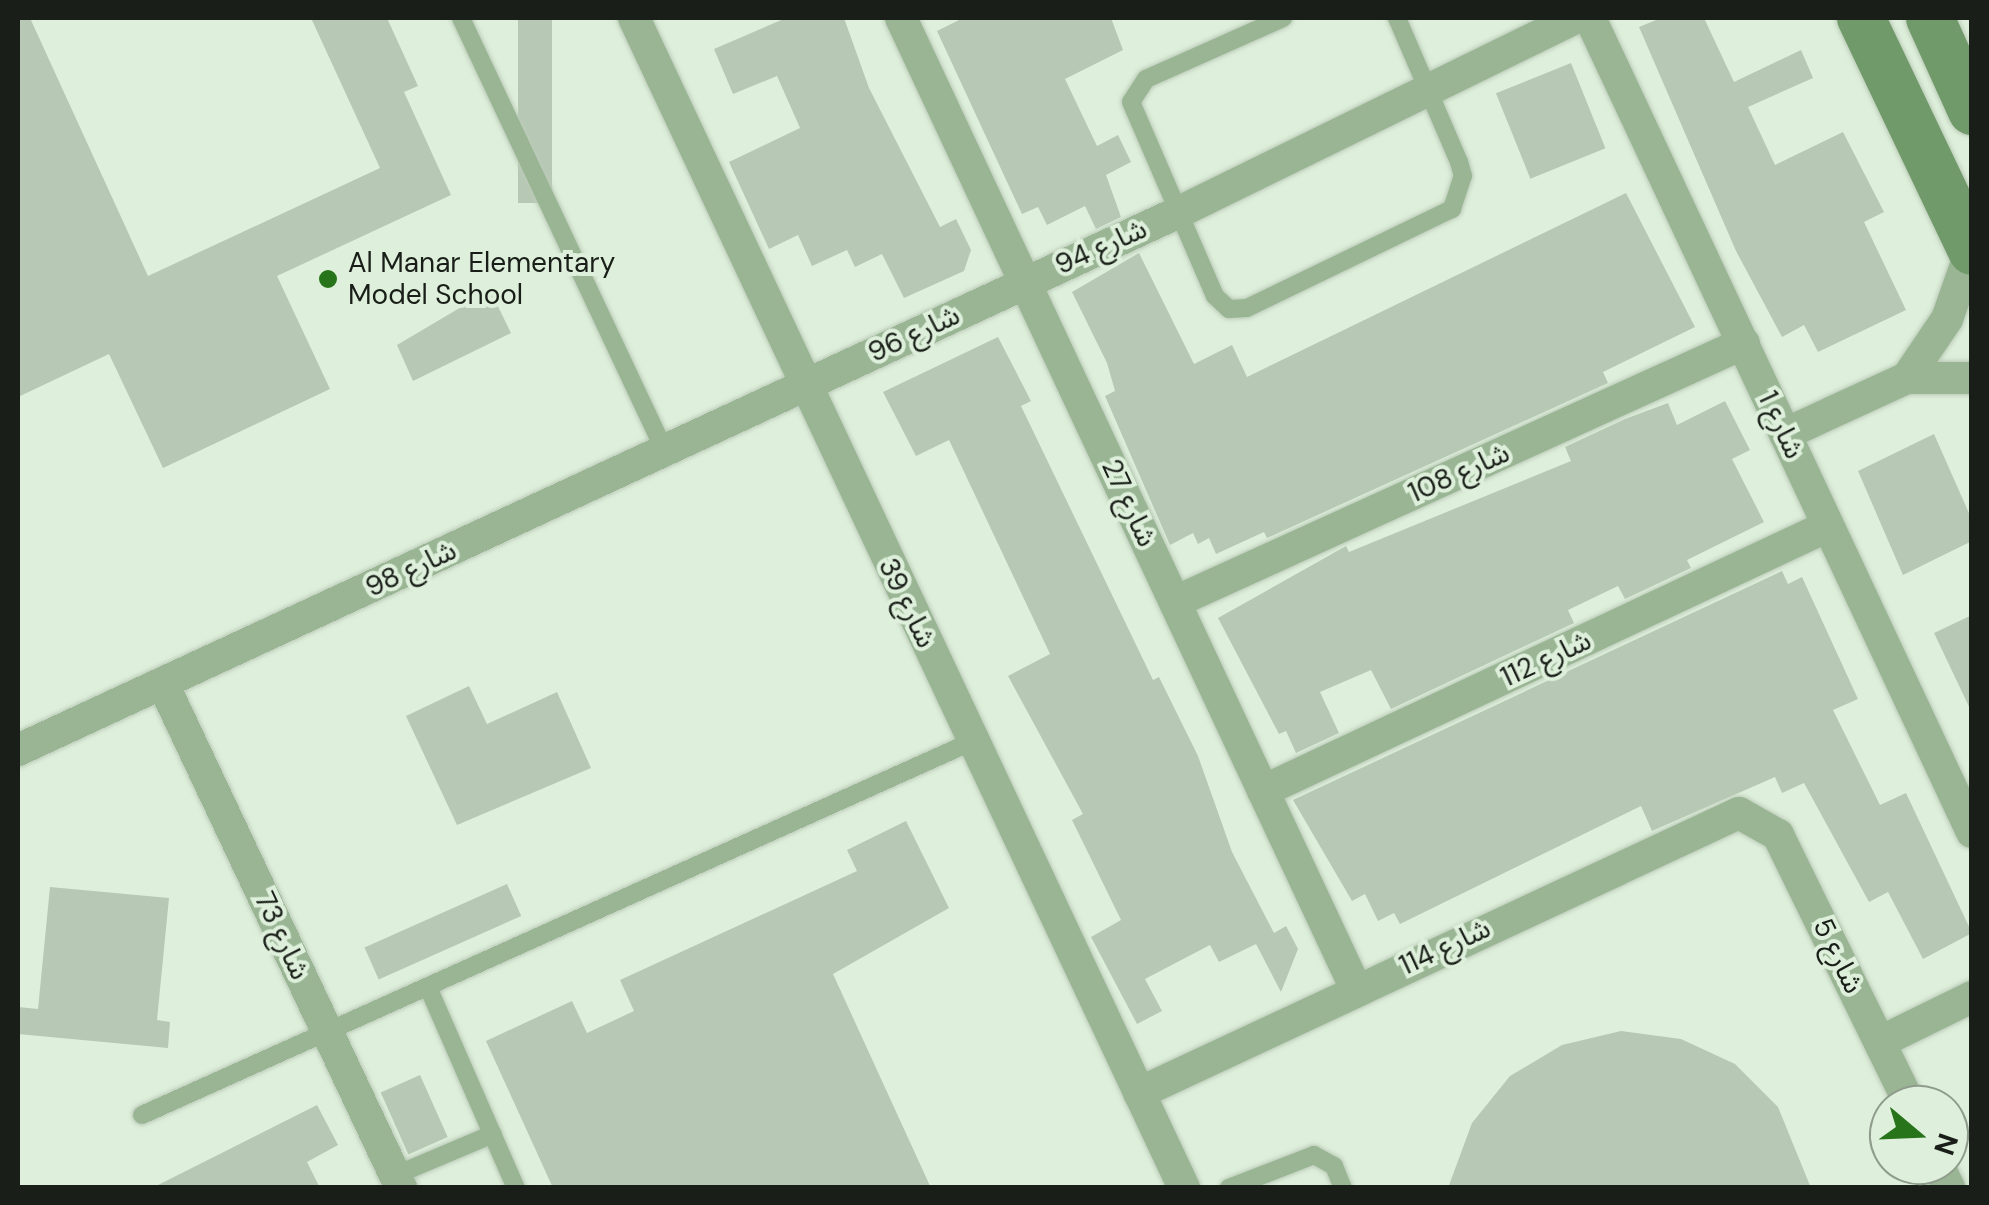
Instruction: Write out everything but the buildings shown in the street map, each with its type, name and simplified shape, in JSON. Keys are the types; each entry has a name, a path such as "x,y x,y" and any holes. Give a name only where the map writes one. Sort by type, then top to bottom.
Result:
{"main road":[{"path":"1861,18 1971,251"},
{"path":"1930,18 1972,111"}],"street":[{"name":"شارع 39","path":"634,18 804,387 1184,1188"},
{"name":"شارع 27","path":"901,18 1356,989"},
{"name":"شارع 94","path":"1025,282 1178,213 1427,87 1590,19"},
{"name":"شارع 1","path":"1590,19 1972,832"},
{"path":"1907,378 1947,319 1971,251"},
{"name":"شارع 96","path":"804,387 1025,282"},
{"name":"شارع 108","path":"1175,602 1744,343"},
{"path":"1784,434 1907,378 1972,378"},
{"name":"شارع 98","path":"18,750 804,387"},
{"name":"شارع 112","path":"1263,792 1828,526"},
{"name":"شارع 73","path":"163,684 398,1182"},
{"name":"شارع 114","path":"1139,1092 1721,817 1755,816"},
{"name":"شارع 5","path":"1755,816 1778,835 1900,1085"},
{"path":"1880,1042 1972,997"}],"lane":[{"path":"461,18 665,451"},
{"path":"1283,18 1146,79 1132,93 1132,112 1215,296 1238,310 1438,220 1452,209 1463,176 1397,18"},
{"path":"142,1115 972,740"},
{"path":"428,987 516,1188"},
{"path":"398,1182 492,1134"},
{"path":"1229,1188 1314,1155 1334,1166 1343,1188"}],"place":[{"name":"Al Manar Elementary Model School","path":"328,279"}]}
